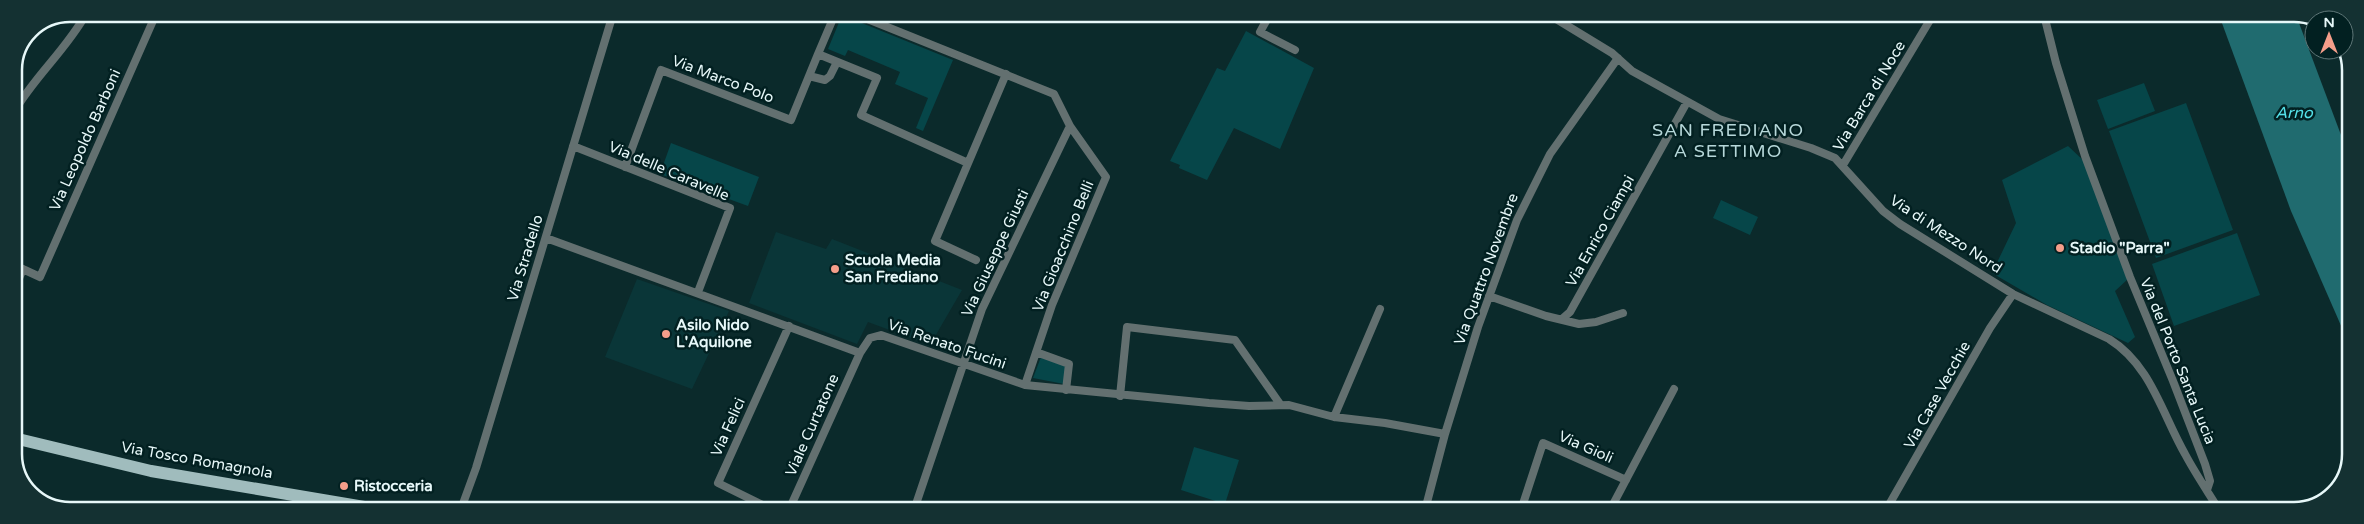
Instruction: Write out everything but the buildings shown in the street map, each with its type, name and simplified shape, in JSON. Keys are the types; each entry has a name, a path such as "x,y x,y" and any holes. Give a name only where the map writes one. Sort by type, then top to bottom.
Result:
{"main road":[{"name":"Via Tosco Romagnola","path":"23,440 151,471 335,502"}],"street":[{"path":"22,100 44,69 69,42 81,22"},
{"name":"Via Leopoldo Barboni","path":"23,269 40,277 152,22"},
{"name":"Via Stradello","path":"464,502 476,468 611,22"},
{"path":"832,22 809,76 824,80 830,76 837,62"},
{"path":"875,22 1054,94 1070,126"},
{"path":"1266,22 1260,32 1294,50"},
{"name":"Via di Mezzo Nord","path":"1561,22 1618,58 1632,71 1719,119 1828,155 1843,165 1873,200 1892,218 2013,294 2109,339 2128,353 2141,369 2154,390 2184,453 2214,502"},
{"name":"Via Barca di Noce","path":"1843,165 1930,22"},
{"name":"Via del Porto Santa Lucia","path":"2046,22 2079,138 2130,277 2173,381 2210,480 2206,490"},
{"path":"818,54 877,78 861,115 968,163"},
{"name":"Via Quattro Novembre","path":"1427,502 1445,434 1489,296 1517,220 1542,169 1584,103 1618,58"},
{"name":"Via Marco Polo","path":"625,167 661,70 791,120 809,76"},
{"path":"976,260 935,241 1006,74"},
{"name":"Via Enrico Ciampi","path":"1562,319 1570,312 1687,102"},
{"name":"Via Gioacchino Belli","path":"1025,385 1052,305 1106,177 1070,126"},
{"name":"Via Giuseppe Giusti","path":"917,502 982,309 1070,126"},
{"name":"Via delle Caravelle","path":"573,146 730,208 698,292"},
{"path":"546,238 698,292 860,353"},
{"name":"Via Case Vecchie","path":"1891,502 1990,328 2013,294"},
{"path":"1489,296 1546,316 1584,324 1623,313"},
{"path":"1334,417 1380,309"},
{"name":"Via Felici","path":"757,502 718,483 789,326"},
{"path":"1120,396 1127,327 1235,340 1280,404"},
{"name":"Via Renato Fucini","path":"860,353 870,338 878,335 1025,385 1120,396 1249,406 1280,404 1334,417 1385,423 1445,434"},
{"path":"1036,352 1069,364 1066,390"},
{"name":"Viale Curtatone","path":"793,502 860,353"},
{"path":"1614,502 1674,389"},
{"name":"Via Gioli","path":"1523,502 1543,443 1626,480"}],"shaded area":[{"path":"839,22 859,22 953,60 923,131 916,128 928,98 895,84 900,72 848,50 845,56 828,49"},
{"path":"1246,31 1314,68 1280,149 1234,128 1207,180 1179,168 1180,165 1170,161 1217,68 1225,71"},
{"path":"2144,83 2155,111 2108,129 2097,100"},
{"path":"2186,103 2233,230 2156,258 2109,131"},
{"path":"671,143 759,177 748,206 660,174"},
{"name":"Stadio \"Parra\"","path":"2068,146 2084,161 2128,279 2115,291 2135,337 2128,343 2047,305 1992,273 2016,223 2002,180"},
{"path":"1721,200 1758,217 1750,235 1713,218"},
{"name":"Scuola Media San Frediano","path":"776,232 826,249 832,239 962,290 930,345 868,322 857,344 749,303"},
{"path":"2237,233 2260,295 2174,326 2152,264"},
{"name":"Asilo Nido L'Aquilone","path":"637,279 729,311 692,389 605,357"},
{"path":"1041,357 1066,366 1064,384 1033,378"},
{"path":"1194,447 1239,460 1226,502 1219,502 1181,490"}],"water":[{"name":"Arno","path":"2222,22 2299,23 2304,36 2304,60 2313,60 2341,135 2342,327 2291,211"}],"place":[{"name":"Stadio \"Parra\"","path":"2060,248"},
{"name":"Scuola Media San Frediano","path":"835,269"},
{"name":"Asilo Nido L'Aquilone","path":"666,334"},
{"name":"Ristocceria","path":"344,486"}],"district":[{"name":"SAN FREDIANO A SETTIMO","path":"1728,140"}]}
